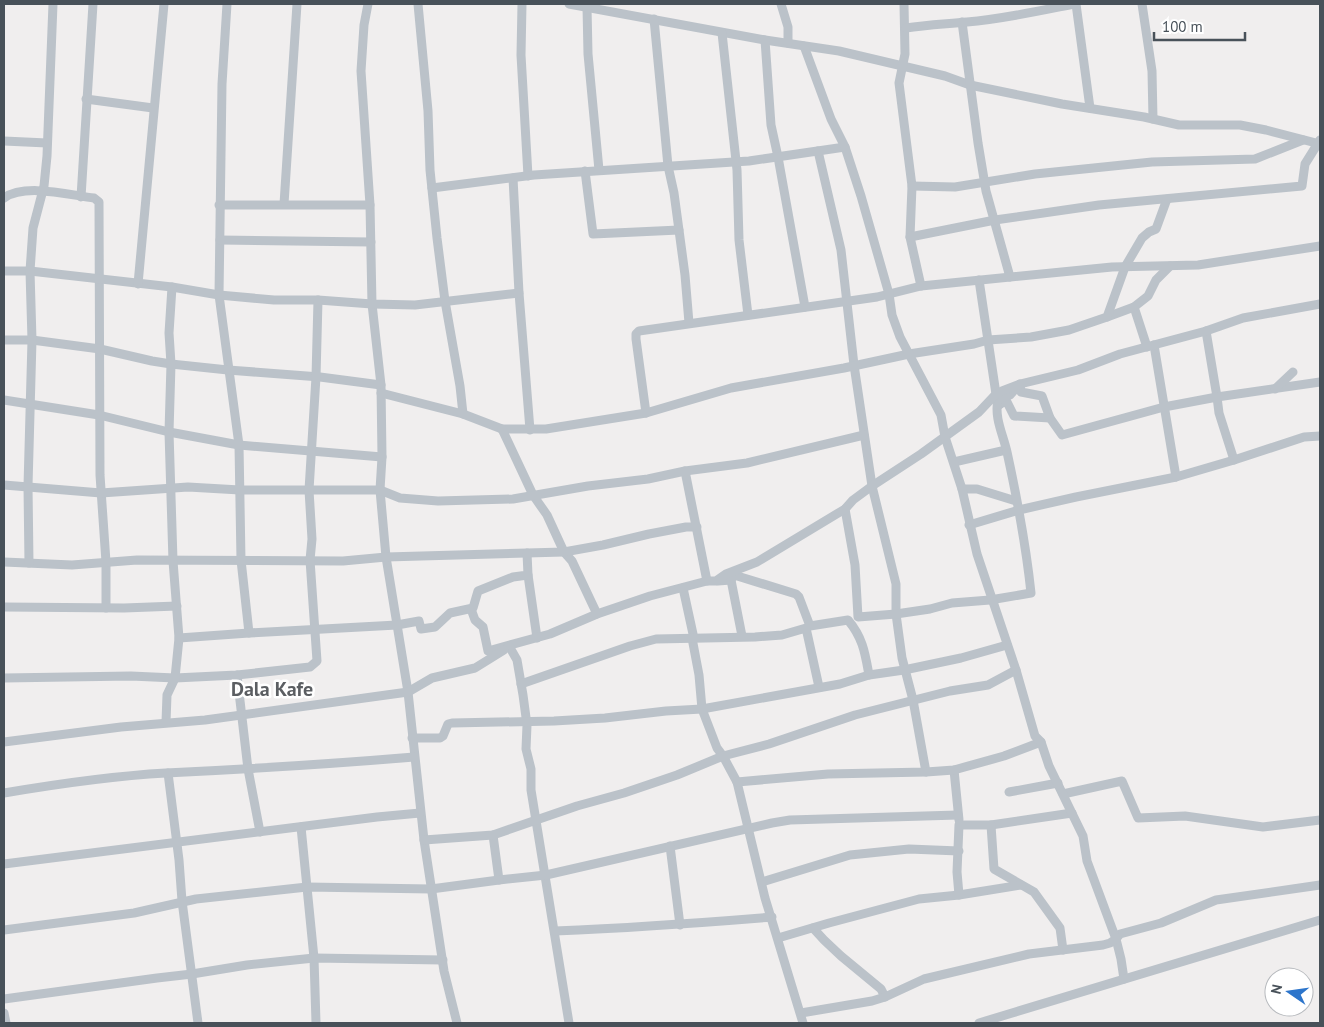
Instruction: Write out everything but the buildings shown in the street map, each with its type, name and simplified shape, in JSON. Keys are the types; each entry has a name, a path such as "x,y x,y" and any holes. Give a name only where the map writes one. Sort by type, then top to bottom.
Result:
{"street":[{"path":"30,563 28,486 32,340 30,271 33,228 43,191 48,143 53,4"},
{"path":"81,197 93,4"},
{"path":"138,284 164,4"},
{"path":"227,4 222,84 219,295 239,445 241,560 249,632"},
{"path":"284,204 297,4"},
{"path":"368,4 364,25 361,71 370,205 372,304 381,389 382,458 380,490 386,557 408,692 420,813 442,960 457,1023"},
{"path":"418,4 428,111 432,188 445,301 460,386 462,414"},
{"path":"522,4 521,55 528,176"},
{"path":"569,4 654,18 722,33 839,51 945,76 970,85 1062,104 1179,125 1240,126 1266,130 1319,143 1305,164 1302,186 1100,205 995,220 910,237"},
{"path":"782,4 788,27 788,43"},
{"path":"904,4 906,54 899,83 912,186 910,237 922,286"},
{"path":"906,28 936,23 962,22 1075,4 1090,108"},
{"path":"1142,4 1152,71 1154,119"},
{"path":"587,7 588,54 599,170"},
{"path":"654,18 668,166 679,230 689,322"},
{"path":"962,22 985,182 1010,277"},
{"path":"722,33 736,162 740,240 748,316"},
{"path":"765,40 771,125 805,307"},
{"path":"804,46 831,119 844,147 861,196 889,294 892,315 900,337 941,414 945,437 962,489 969,524 1036,736 1041,742 1083,836 1087,861 1116,939 1124,979"},
{"path":"86,99 153,108"},
{"path":"912,186 955,186 1035,174 1152,162 1255,159 1304,140"},
{"path":"4,141 48,143"},
{"path":"432,188 585,171 736,162 844,147"},
{"path":"818,151 841,250 854,365 872,486 896,584 896,614 904,670 913,700 926,772"},
{"path":"585,171 593,234 679,230"},
{"path":"513,178 519,294 530,430"},
{"path":"4,198 12,192 43,191 94,198 99,202 99,415 101,492 106,562 106,608"},
{"path":"1107,317 1125,267 1142,238 1156,229 1167,199"},
{"path":"219,205 370,205"},
{"path":"220,240 371,242"},
{"path":"646,413 636,334 639,331 689,322 748,316 846,301 922,286 1125,267 1198,265 1320,246"},
{"path":"4,340 32,340 100,349 171,364 316,377 381,389 502,428 546,429 646,413 731,388 844,368 909,354 965,346 988,340 1031,337 1069,330 1134,307 1148,296 1156,280 1170,266"},
{"path":"4,271 30,271 172,287 219,295 274,300 318,300 415,305 519,294"},
{"path":"979,280 996,394"},
{"path":"166,722 167,696 175,678 180,638 173,561 170,490 171,364 169,333 172,287"},
{"path":"4,678 131,676 175,678 238,675 314,665 317,661 310,560 312,539 309,490 316,377 318,300"},
{"path":"712,581 757,562 845,509 853,500 872,486 979,412 996,394 1020,384 1078,370 1120,354 1206,331 1256,315 1320,304"},
{"path":"1134,307 1151,346 1176,477"},
{"path":"1206,331 1219,413 1234,460"},
{"path":"1274,389 1293,372"},
{"path":"1020,384 1020,392 1042,396 1050,418 1062,435 1164,408 1217,397 1320,382"},
{"path":"845,509 853,550 858,617 896,614 952,603 1031,593 1028,566 1006,450 998,421 997,406 998,399 1010,395 1020,384"},
{"path":"4,400 99,415 169,432 239,445 382,458"},
{"path":"997,406 1006,400 1014,416 1050,418"},
{"path":"502,428 533,495 547,514 564,552 572,561 597,614"},
{"path":"4,485 101,492 170,490 188,487 240,490 380,490 400,498 438,502 513,499 588,486 648,479 685,471 747,463 864,435"},
{"path":"969,524 1017,506 1076,497 1176,477 1304,437 1320,436"},
{"path":"954,462 1006,450"},
{"path":"685,471 697,527 712,581"},
{"path":"962,489 977,489 1017,506"},
{"path":"4,562 72,565 106,562 173,561 343,561 386,557 564,552 686,527 697,527"},
{"path":"526,553 537,638"},
{"path":"742,636 731,580 734,575 796,594 799,597 810,626 848,620"},
{"path":"528,576 513,577 478,591 471,609 475,620 483,628 488,651 537,638 597,614 650,596 712,581 731,580"},
{"path":"683,588 693,634 702,709 717,748 737,782 762,882 804,1023"},
{"path":"4,608 177,606"},
{"path":"180,638 249,632 397,625 419,621 421,629 435,627 450,613 471,609"},
{"path":"521,684 630,646 656,639 755,637 782,634 848,620"},
{"path":"848,620 855,628 864,645 869,675"},
{"path":"806,628 819,687"},
{"path":"412,738 440,738 443,736 448,724 452,723 554,721 605,718 666,710 702,709 840,684 869,675 961,658 1007,645"},
{"path":"508,646 517,660 527,721 526,749 531,769 531,790 569,1023"},
{"path":"4,742 166,722 205,720 408,692 432,678 475,668 508,646"},
{"path":"424,840 493,835 537,819 677,775 723,756 769,744 855,715 950,691 988,685 1016,670"},
{"path":"238,675 248,769 260,832"},
{"path":"737,782 828,774 954,770 1004,756 1041,742"},
{"path":"4,793 96,780 168,773 248,769 414,756"},
{"path":"954,770 959,825 957,872 959,895"},
{"path":"168,773 198,1023"},
{"path":"1063,794 1122,781 1138,818 1185,816 1263,827 1320,820"},
{"path":"1009,792 1058,783"},
{"path":"4,864 420,813"},
{"path":"959,825 991,825 1072,813"},
{"path":"4,930 134,913 182,901 307,887 431,889 546,875 790,820 958,815"},
{"path":"991,825 994,869 1034,892 1060,928 1063,950"},
{"path":"301,827 314,958 316,1023"},
{"path":"493,835 499,880"},
{"path":"670,846 680,925"},
{"path":"762,882 850,855 909,849 959,852"},
{"path":"778,938 918,899 959,895 1021,885"},
{"path":"801,1013 872,1001 930,977 1029,954 1104,945 1116,939 1120,934 1160,923 1216,900 1320,885"},
{"path":"555,932 680,925 772,917"},
{"path":"979,1023 1320,920"},
{"path":"813,928 841,956 881,988 885,997"},
{"path":"4,999 247,965 314,958 442,960"},
{"path":"4,1012 6,1023"}],"district":[{"name":"Dala Kafe","path":"272,689"}]}
